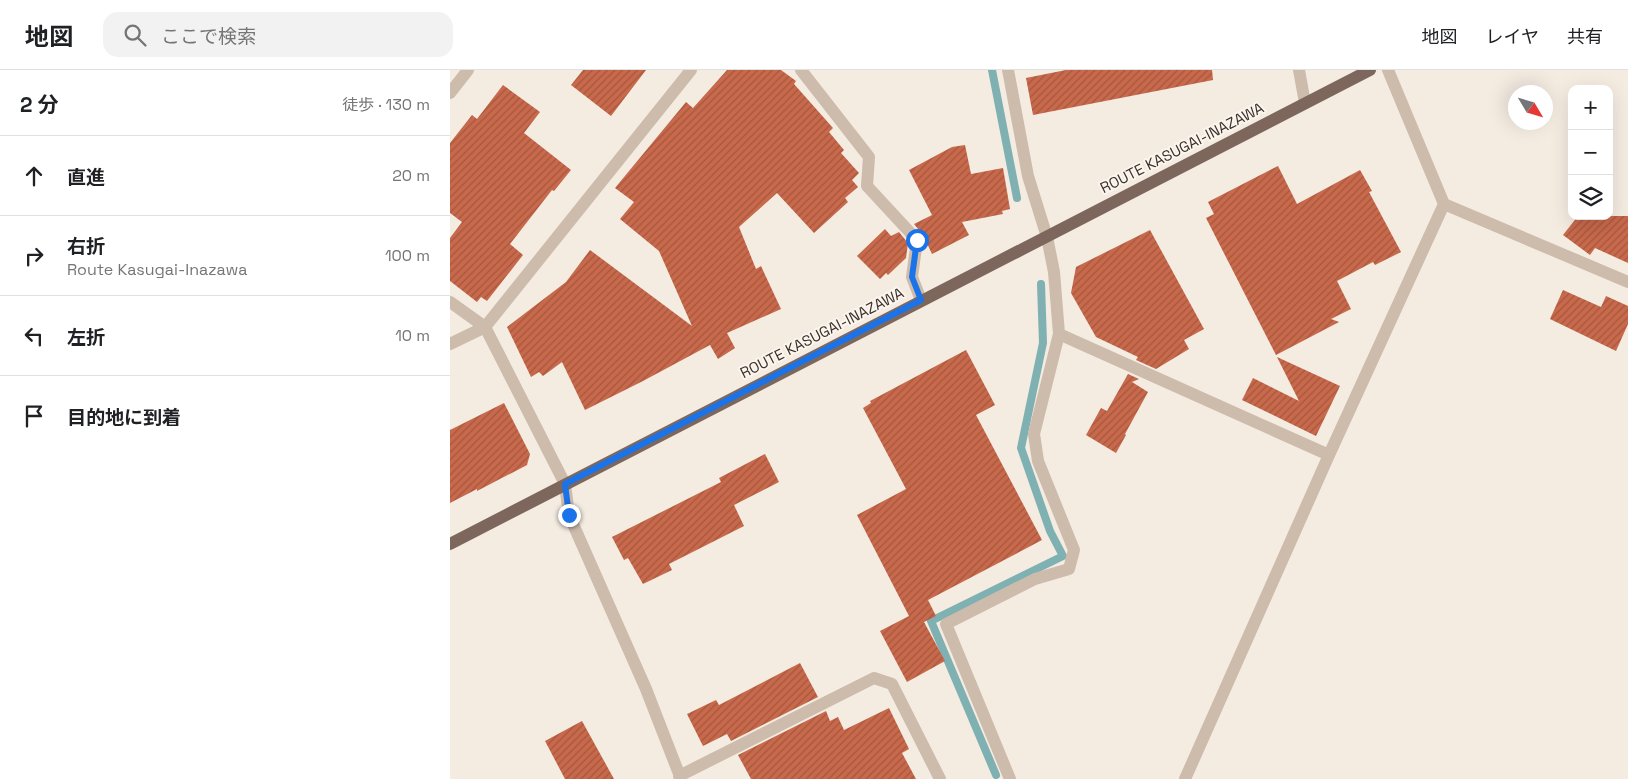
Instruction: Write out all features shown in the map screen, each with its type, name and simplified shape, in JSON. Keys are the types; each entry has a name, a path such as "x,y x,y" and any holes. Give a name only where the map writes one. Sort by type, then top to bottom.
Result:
{"main road":[{"name":"ROUTE KASUGAI-INAZAWA","path":"450,544 1370,70"}],"street":[{"path":"450,94 468,70"},
{"path":"450,344 485,327 691,70"},
{"path":"800,70 869,157 867,186 917,240 912,277 921,300"},
{"path":"1008,70 1028,176 1047,237 1054,272 1059,334 1034,434 1038,461 1074,550 1069,569 1035,579 946,624 1010,779"},
{"path":"1299,70 1305,103"},
{"path":"1388,70 1444,204 1628,282"},
{"path":"1185,779 1329,455 1444,204"},
{"path":"450,302 485,327 565,484 569,515 646,689 680,777 874,678 892,684 940,779"},
{"path":"1059,334 1329,455"}],"building":[{"path":"583,70 646,70 611,116 571,85"},
{"path":"727,70 781,70 796,81 794,84 833,128 829,132 844,150 841,153 859,173 852,180 858,187 845,198 848,202 814,233 777,193 739,227 756,269 761,266 781,309 727,333 735,348 718,359 710,345 585,410 562,362 543,376 539,372 531,377 507,327 566,282 590,250 692,326 659,251 620,219 634,202 615,188 686,102 693,108"},
{"path":"1066,70 1212,70 1213,80 1033,115 1026,78"},
{"path":"503,85 540,112 524,133 571,170 554,191 552,190 510,244 523,255 487,301 481,297 477,302 450,281 450,238 462,222 450,213 450,143 472,115 477,119"},
{"path":"965,145 971,174 1003,168 1010,209 1002,211 1003,214 962,222 969,235 932,254 923,235 914,224 932,215 909,170 952,147"},
{"path":"1278,166 1297,204 1360,170 1372,191 1369,192 1401,252 1375,265 1373,262 1337,281 1351,309 1331,319 1339,322 1276,355 1206,218 1214,214 1208,202"},
{"path":"1613,216 1628,216 1628,263 1595,248 1590,255 1563,235 1575,220 1613,220"},
{"path":"885,229 891,236 899,232 908,243 906,258 888,275 886,273 880,279 857,256"},
{"path":"1150,230 1204,329 1184,340 1189,349 1156,369 1136,360 1138,357 1096,337 1071,293 1076,267"},
{"path":"1563,290 1601,307 1606,296 1628,306 1628,324 1616,351 1550,319"},
{"path":"966,350 995,405 976,415 1042,540 928,600 936,616 924,622 945,661 907,682 880,631 909,616 857,515 906,489 863,408 871,403 870,401"},
{"path":"1277,357 1340,386 1316,436 1242,400 1253,378 1299,401"},
{"path":"1128,374 1139,379 1132,382 1148,392 1116,453 1086,435 1101,408 1107,411"},
{"path":"504,403 530,454 527,465 450,503 450,430"},
{"path":"765,454 779,482 734,505 744,526 669,564 672,570 643,584 628,558 624,560 612,537 721,482 719,478"},
{"path":"800,663 818,697 731,741 727,734 703,746 687,714 716,700 719,705"},
{"path":"889,708 909,749 902,753 916,779 751,779 738,755 826,711 830,721 838,717 844,730"},
{"path":"582,721 614,779 565,779 545,741"}],"waterway":[{"path":"992,70 1017,198"},
{"path":"996,775 931,621 1063,556 1050,531 1021,448 1043,343 1041,284"}],"route":[{"path":"569,515 565,484 921,300 912,277 917,240"}]}
